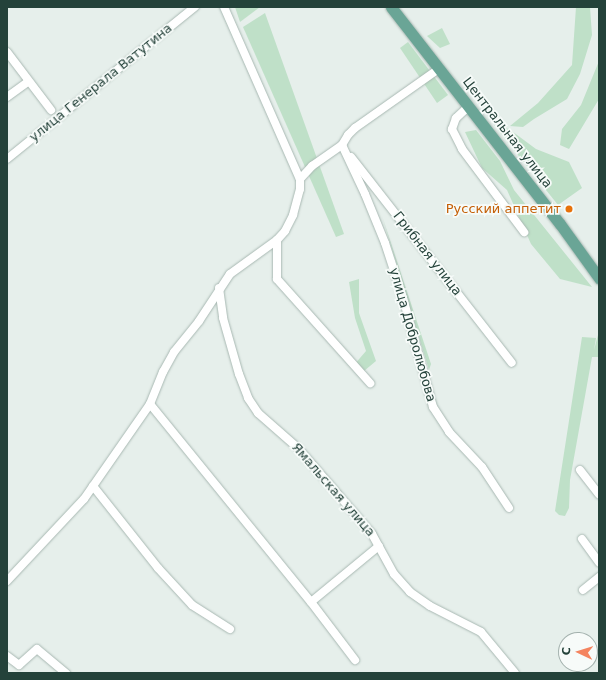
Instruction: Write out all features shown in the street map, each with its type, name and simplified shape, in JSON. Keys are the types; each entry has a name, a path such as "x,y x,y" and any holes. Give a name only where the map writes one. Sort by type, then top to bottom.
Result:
{"main road":[{"name":"Центральная улица","path":"391,7 440,68 599,278"}],"street":[{"name":"улица Генерала Ватутина","path":"7,159 195,7"},
{"path":"7,581 84,499 150,404 163,372 174,352 199,321 219,288 230,274 240,265 277,240 285,231 293,215 300,189 300,179 224,7"},
{"path":"7,52 50,110"},
{"path":"300,179 312,166 342,145 348,135 355,128 440,68"},
{"path":"7,98 28,82"},
{"path":"469,106 456,118 452,129 462,149 524,232"},
{"name":"Грибная улица","path":"342,145 512,363"},
{"name":"улица Добролюбова","path":"342,145 365,194 385,243 403,298 433,407 449,432 482,467 509,508"},
{"path":"277,240 277,279 370,383"},
{"name":"Ямальская улица","path":"219,288 223,318 239,374 248,398 258,413 299,449 372,534 394,574 410,592 430,606 481,632 515,673"},
{"path":"150,404 311,602 355,660"},
{"path":"580,470 599,494"},
{"path":"93,486 158,568 192,604 230,629"},
{"path":"582,539 599,562"},
{"path":"311,602 379,546"},
{"path":"582,590 599,578"},
{"path":"7,656 18,665 37,649 66,673"}],"green space":[{"path":"235,7 260,7 240,22"},
{"path":"576,7 590,7 592,35 580,74 567,99 523,127 510,126 538,103 572,65"},
{"path":"265,13 344,234 336,237 243,27"},
{"path":"442,28 450,44 440,48 427,36"},
{"path":"408,42 448,95 437,103 400,48"},
{"path":"599,61 599,99 569,149 560,145 562,129 581,105"},
{"path":"494,125 509,129 536,149 569,162 582,188 558,205"},
{"path":"476,130 500,161 514,190 592,287 560,279 531,244 507,190 482,168 465,132"},
{"path":"382,216 431,364 429,370"},
{"path":"359,279 359,313 376,361 364,371 354,365 366,351 355,318 349,282"},
{"path":"598,335 599,357 592,357 570,480 569,508 565,516 559,515 555,511 582,337 596,338 594,350"}],"place":[{"name":"Русский аппетит","path":"569,209"}]}
